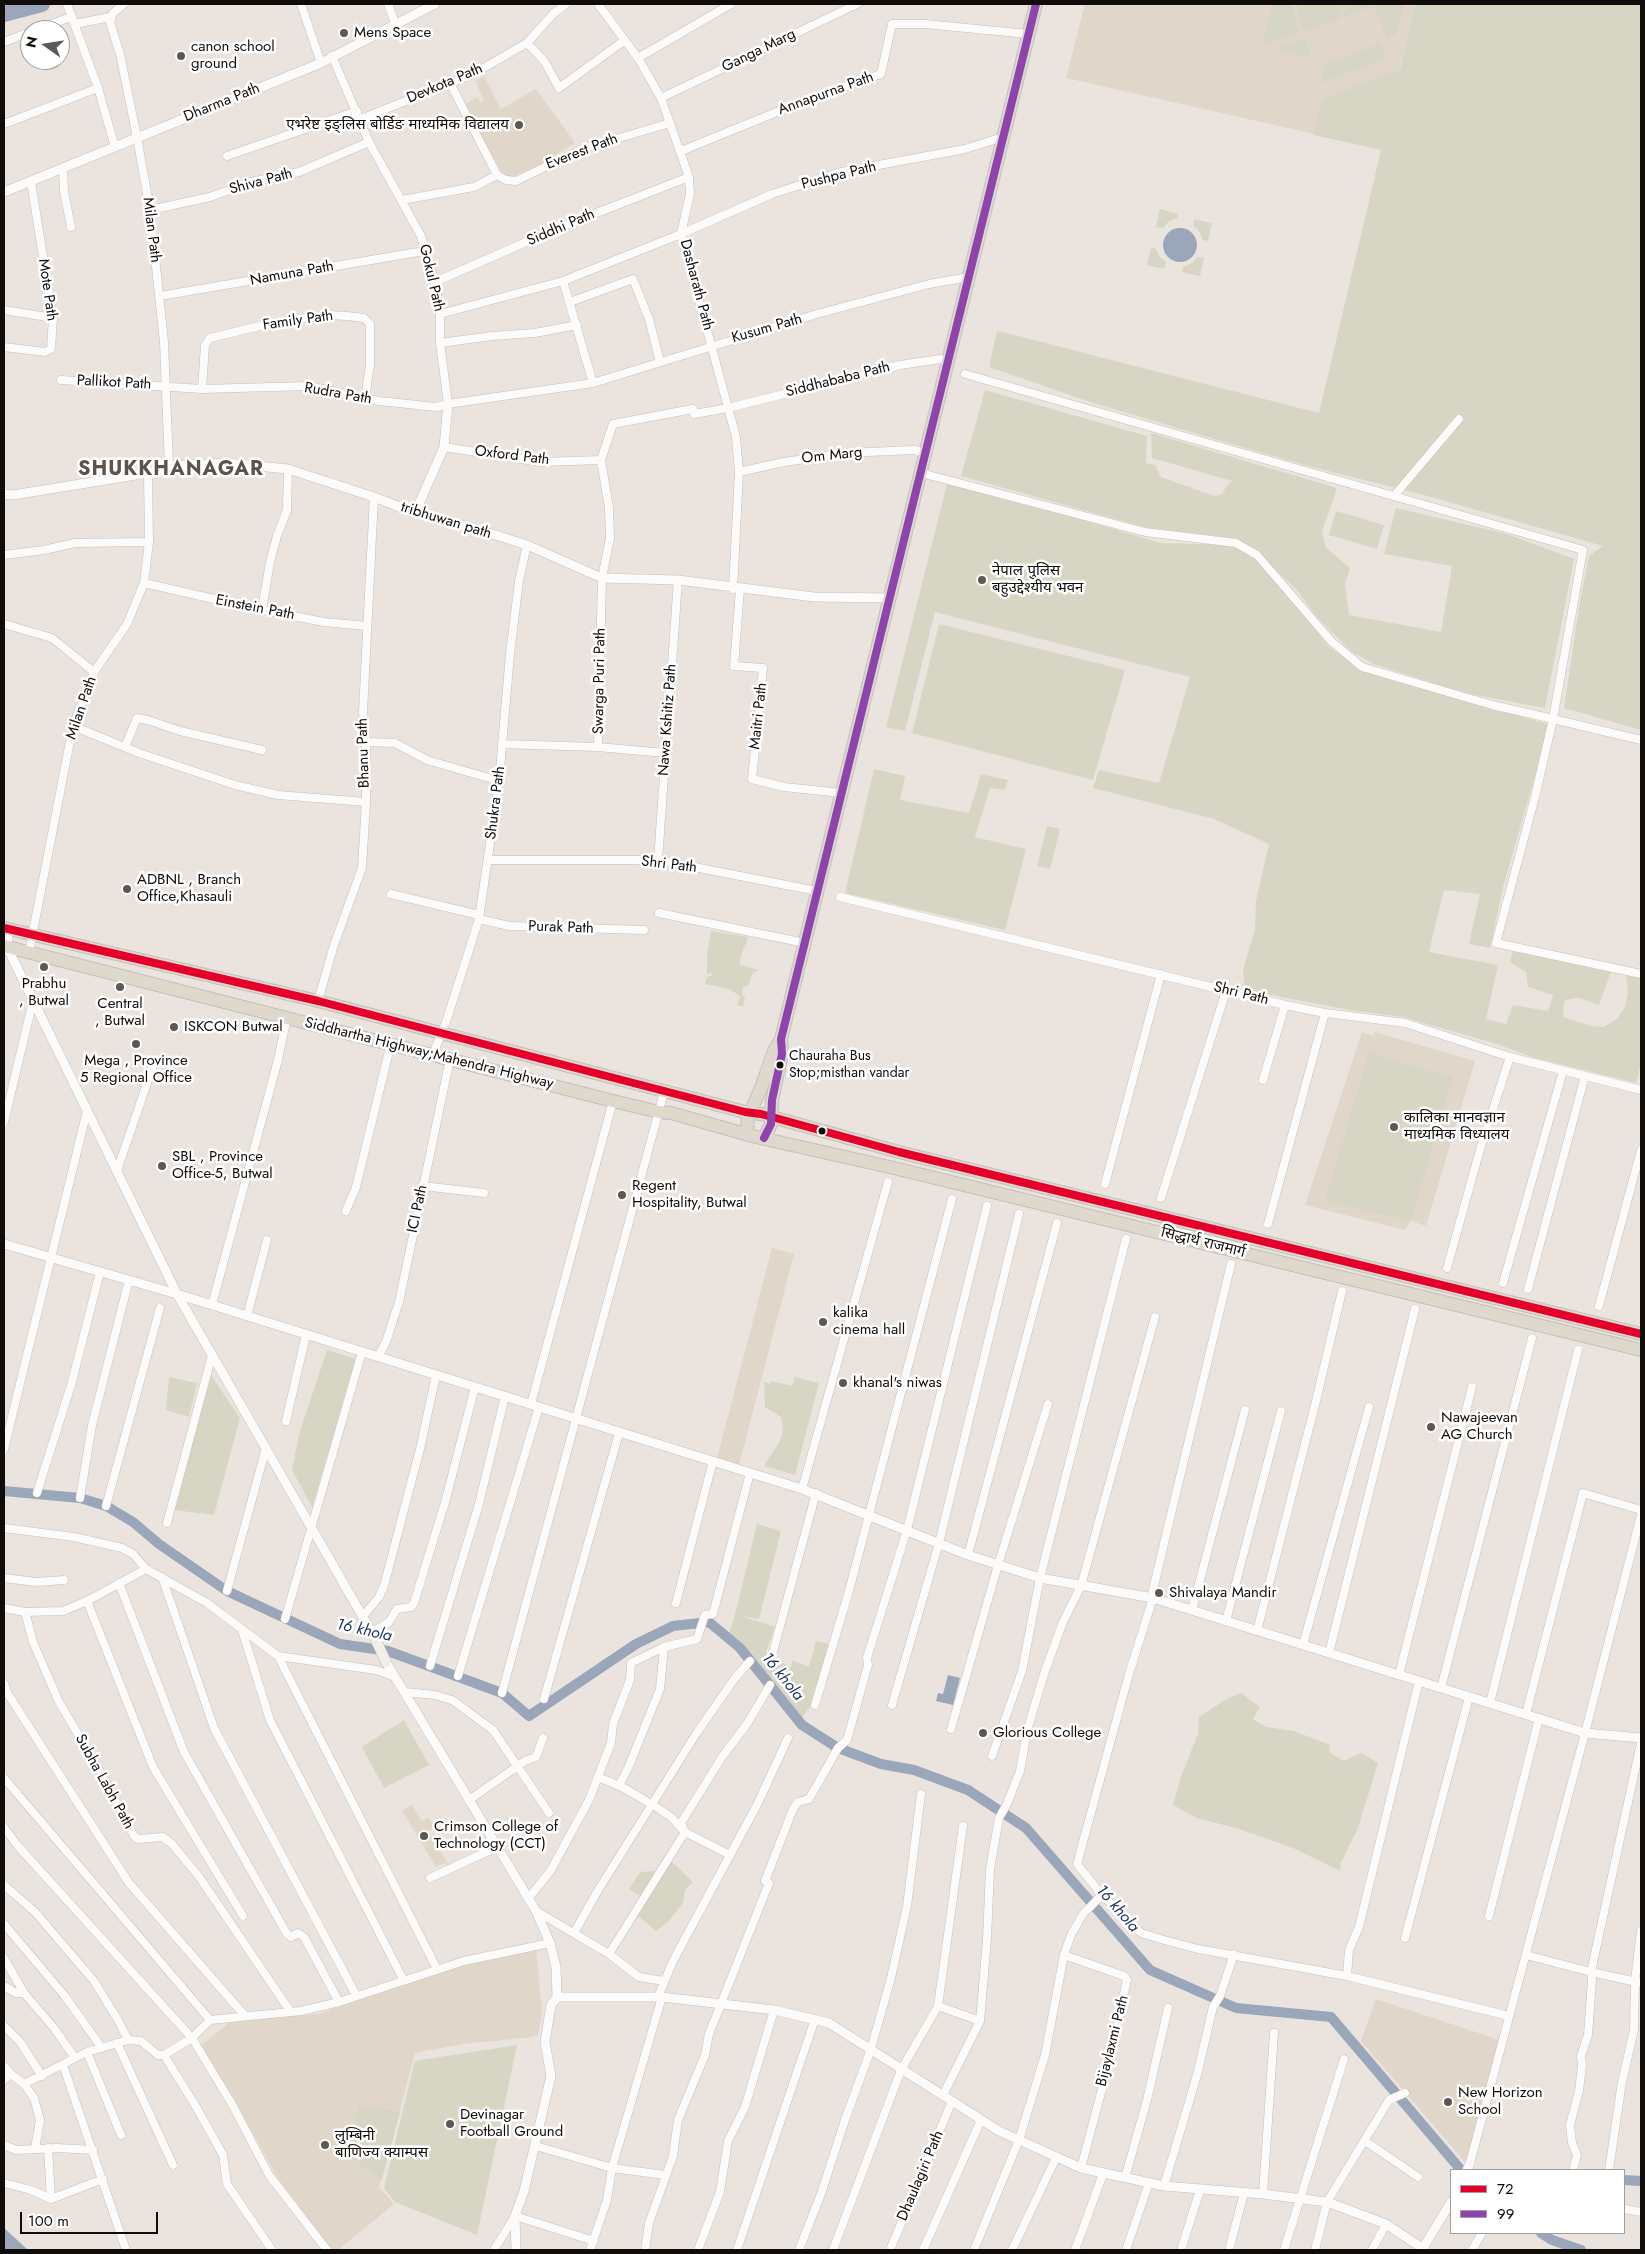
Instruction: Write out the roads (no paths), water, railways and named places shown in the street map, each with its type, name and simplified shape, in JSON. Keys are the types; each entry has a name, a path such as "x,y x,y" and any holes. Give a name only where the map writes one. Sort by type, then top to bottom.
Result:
{"highway":[{"path":"747,1133 746,1124 774,1051 781,1039 888,598 949,361 1036,4"},
{"name":"Siddhartha Highway;Mahendra Highway","path":"6,928 318,1001 442,1035 751,1113"},
{"name":"Siddhartha Highway;Mahendra Highway","path":"5,947 613,1101 671,1113 764,1138"},
{"path":"764,1138 768,1131 782,1054 781,1039"},
{"name":"सिद्धार्थ राजमार्ग","path":"751,1113 898,1152 1641,1334"},
{"name":"सिद्धार्थ राजमार्ग","path":"764,1138 1641,1350"}],"main road":[{"path":"374,1636 386,1662"}],"street":[{"path":"57,20 70,14 110,16 124,4"},
{"path":"301,4 321,64"},
{"path":"388,4 395,23"},
{"name":"Dharma Path","path":"4,192 321,64 332,56 435,4"},
{"name":"Devkota Path","path":"360,119 475,73 527,43 553,14 566,4"},
{"name":"Dasharath Path","path":"598,4 638,58 661,98 689,177 690,194 681,234 736,437 739,472 737,589"},
{"path":"638,58 731,4"},
{"name":"Ganga Marg","path":"661,98 857,4"},
{"path":"70,14 98,88 115,146"},
{"name":"Milan Path","path":"110,16 138,137 150,210 168,386 169,466"},
{"name":"Annapurna Path","path":"681,151 799,103 881,74 892,24 925,24 1028,34"},
{"path":"4,42 20,36"},
{"path":"527,43 545,62 559,88 625,40"},
{"name":"Gokul Path","path":"332,56 369,142 421,236 435,282 440,314 440,343 448,404 444,447 415,513"},
{"path":"402,200 474,187 497,175 450,83"},
{"path":"4,124 98,88"},
{"path":"227,156 357,111"},
{"name":"Everest Path","path":"497,175 506,180 516,181 582,149 670,123"},
{"name":"Pushpa Path","path":"440,314 563,281 681,234 772,194 841,172 965,149 1003,137"},
{"name":"Shiva Path","path":"150,210 210,197 251,182 299,172 369,142"},
{"path":"63,169 64,191 71,227"},
{"name":"Siddhi Path","path":"435,282 558,228 689,177"},
{"name":"Mote Path","path":"4,347 49,352 51,349 52,318 31,182"},
{"name":"Namuna Path","path":"160,296 424,251"},
{"name":"Kusum Path","path":"448,404 593,384 712,345 910,289 969,277"},
{"path":"570,302 633,279 649,319 660,362"},
{"path":"563,281 593,384"},
{"path":"4,310 52,318"},
{"name":"Family Path","path":"202,389 205,345 210,338 268,324 327,315 364,318 370,324 371,336 365,398"},
{"path":"440,343 492,336 535,333 576,325"},
{"name":"Siddhababa Path","path":"728,408 900,365 940,358 949,361"},
{"path":"965,374 1584,550 1553,719 1535,797 1496,943 1641,974"},
{"name":"Pallikot Path","path":"61,380 168,386"},
{"name":"Rudra Path","path":"168,386 202,389 309,386 365,398 436,407 448,404"},
{"path":"601,460 613,424 692,409 694,414 728,408"},
{"path":"1394,496 1459,419"},
{"name":"Oxford Path","path":"444,447 541,462 601,460"},
{"name":"Om Marg","path":"739,472 784,462 847,453 914,450 926,453"},
{"name":"Swarga Puri Path","path":"601,460 610,538 602,578 598,747 665,754"},
{"name":"tribhuwan path","path":"4,494 13,495 148,474 169,466 227,463 288,469 374,497 415,513 470,527 527,546 602,578 678,580 737,589 814,597 888,598"},
{"path":"262,610 270,562 287,510 288,469"},
{"path":"921,473 1145,532 1236,543 1257,555 1331,640 1362,667 1492,705 1641,740"},
{"name":"Milan Path","path":"29,952 73,726 94,672 127,624 144,583 149,542 148,474"},
{"name":"Bhanu Path","path":"318,1001 334,945 362,868 366,802 366,742 362,712 374,497"},
{"path":"4,555 44,550 75,543 149,542"},
{"name":"Shukra Path","path":"433,1054 442,1035 479,917 489,860 499,780 510,654 519,581 527,546"},
{"name":"Nawa Kshitiz Path","path":"658,860 678,580"},
{"name":"Einstein Path","path":"144,583 324,622 367,626"},
{"name":"Maitri Path","path":"737,589 734,666 763,668 752,780 784,787 841,793"},
{"path":"4,624 52,638 94,672"},
{"path":"125,748 137,718 180,731 262,750"},
{"path":"73,726 125,748 235,785 278,795 366,802"},
{"path":"366,742 395,743 427,760 499,780"},
{"path":"502,744 598,747"},
{"name":"Shri Path","path":"489,860 658,860 817,891"},
{"name":"Purak Path","path":"391,894 509,926 644,930"},
{"name":"Shri Path","path":"840,897 1285,1005 1325,1013 1405,1023 1510,1057 1641,1090"},
{"path":"659,913 805,943"},
{"path":"6,928 5,947 177,1294 374,1636 389,1622 397,1609 411,1607 414,1603 446,1499 475,1387"},
{"path":"1106,1184 1161,974"},
{"path":"1161,1198 1226,991"},
{"path":"4,1122 33,1001"},
{"path":"1263,1080 1285,1005"},
{"path":"1268,1224 1325,1013"},
{"path":"212,1305 278,1060 287,1017"},
{"path":"346,1211 356,1187 390,1043"},
{"path":"1447,1268 1481,1146 1510,1057"},
{"name":"ICI Path","path":"378,1357 386,1342 399,1302 450,1059"},
{"path":"117,1172 153,1066"},
{"path":"1503,1283 1563,1071"},
{"path":"1528,1289 1585,1076"},
{"path":"502,1693 664,1092"},
{"path":"458,1676 535,1406 613,1101"},
{"path":"4,1449 87,1111"},
{"path":"1599,1306 1641,1150"},
{"path":"802,1489 888,1182"},
{"path":"422,1186 484,1193"},
{"path":"815,1705 820,1693 869,1516 952,1199"},
{"path":"645,2250 650,2223 673,2156 678,2120 706,2052 708,2038 721,2003 769,1883 765,1881 793,1809 798,1802 810,1798 838,1748 847,1740 868,1665 867,1658 907,1530 987,1206"},
{"path":"892,1705 938,1543 1019,1214"},
{"path":"968,1555 1057,1223"},
{"path":"992,1756 1022,1671 1040,1578 1126,1239"},
{"path":"247,1316 267,1240"},
{"path":"4,1244 177,1294 816,1493 968,1555 1040,1578 1152,1598 1585,1733 1641,1738"},
{"path":"1231,1264 1152,1598 1129,1674 1077,1864 1102,1895 1141,1933 1198,1949 1347,1976 1510,2016"},
{"path":"37,1493 72,1382 100,1272"},
{"path":"80,1498 92,1425 129,1280"},
{"path":"1257,1631 1342,1292"},
{"path":"106,1506 160,1308"},
{"path":"1329,1653 1415,1309"},
{"path":"943,2095 980,2020 987,1939 990,1869 999,1818 1007,1804 1020,1770 1027,1731 1045,1671 1063,1622 1081,1586 1155,1317"},
{"path":"286,1421 306,1334"},
{"path":"1440,1688 1532,1338"},
{"path":"1490,1703 1578,1350"},
{"path":"285,1619 362,1352"},
{"path":"167,1523 212,1355"},
{"path":"364,1616 379,1597 384,1586 421,1445 436,1375"},
{"path":"1398,1675 1472,1387"},
{"path":"430,1666 479,1504 505,1396"},
{"path":"951,1729 998,1565 1048,1404"},
{"path":"1303,1645 1369,1407"},
{"path":"1192,1610 1245,1410"},
{"path":"1226,1621 1281,1412"},
{"path":"544,1699 619,1433"},
{"path":"227,1591 266,1448"},
{"path":"676,1603 714,1461"},
{"path":"528,1898 551,1870 589,1800 611,1743 613,1724 630,1680 631,1663 664,1647 697,1639 705,1615 713,1614 750,1473"},
{"path":"773,1652 816,1493"},
{"path":"1526,1714 1583,1493 1641,1510"},
{"path":"1469,2167 1641,1515"},
{"path":"4,1528 74,1537 122,1548 133,1554 146,1569 207,1603 278,1656 437,1969"},
{"path":"4,1608 25,1612 63,1611 87,1602 146,1569"},
{"path":"162,1577 214,1728 356,1995"},
{"path":"4,1578 36,1582 64,1580"},
{"path":"119,1583 184,1752 287,1934 291,1937 298,1933 304,1937 340,2002"},
{"path":"87,1602 153,1766 244,1916"},
{"name":"Subha Labh Path","path":"25,1612 33,1642 59,1702 105,1780 134,1836 144,1840 163,1837 172,1844 200,1878 290,2011"},
{"path":"242,1630 270,1720 404,1980"},
{"path":"619,1786 660,1689 664,1647"},
{"path":"278,1656 376,1670 394,1677"},
{"path":"574,1933 597,1892 696,1734 735,1678 750,1661"},
{"path":"386,1662 536,1911 550,1943 556,1967 557,1997 551,2005 545,2042 551,2076 536,2146 515,2216 494,2250"},
{"path":"1347,1976 1349,1950 1358,1927 1419,1681"},
{"path":"4,1683 8,1694 129,1883 244,2016"},
{"path":"685,1832 681,1823 722,1757 747,1724 770,1685"},
{"path":"404,1692 435,1695 452,1700 493,1730 549,1813"},
{"path":"1405,1938 1469,1697"},
{"path":"1488,1916 1539,1718"},
{"path":"469,1800 518,1766 536,1758 543,1738"},
{"path":"590,2250 607,2200 612,2168 664,1982 673,1960 757,1805 788,1738"},
{"path":"1573,2169 1577,2155 1572,2143 1570,2124 1582,2065 1580,2056 1588,2035 1591,1972 1641,1743"},
{"path":"598,1777 619,1786 653,1805 671,1817 685,1832 730,1855"},
{"path":"4,1778 210,2020"},
{"path":"799,2250 821,2194 871,2049 901,1940 908,1906 920,1794"},
{"path":"833,2250 901,2070 938,2006 963,1826"},
{"path":"4,1827 17,1845 192,2038 233,2106 269,2175 327,2250"},
{"path":"609,1954 685,1832"},
{"path":"430,1878 497,1847"},
{"path":"4,1885 35,1912 94,1981 128,2040"},
{"path":"974,2250 1019,2140 1045,2055 1064,1955 1071,1935 1083,1914 1102,1895"},
{"path":"536,1911 609,1954 639,1977 664,1982"},
{"path":"4,1924 64,1995 102,2048"},
{"path":"1609,2169 1622,2082 1634,2030 1641,1932"},
{"path":"24,2084 87,2052 128,2040 141,2041 158,2055 164,2055 192,2038 210,2020 301,2011 340,2002 356,1995 464,1961 550,1943"},
{"path":"1164,2186 1197,2075 1213,2007 1220,1996 1234,1954"},
{"name":"Bijaylaxmi Path","path":"1064,1955 1124,1976 1126,1980 1106,2074 1081,2168"},
{"path":"1526,1955 1638,1982"},
{"path":"4,1958 24,1993 54,2028 75,2058"},
{"path":"4,1986 16,1993 24,1993"},
{"path":"557,1997 660,1997 774,2010 829,2023 981,2120 1056,2158 1081,2168 1164,2186 1263,2194 1327,2202 1386,2224 1423,2250 1450,2204"},
{"path":"938,2006 980,2020"},
{"path":"1125,2178 1147,2100 1168,2008"},
{"path":"698,2250 720,2192 728,2141 745,2107 774,2010"},
{"path":"738,2250 815,2019"},
{"path":"4,2026 20,2042 42,2076"},
{"path":"1263,2194 1274,2033"},
{"path":"117,2043 173,2165"},
{"path":"87,2052 121,2135"},
{"path":"164,2055 195,2105 222,2156 227,2184 272,2250"},
{"path":"1284,2250 1344,2058"},
{"path":"63,2065 126,2250"},
{"path":"4,2066 24,2084 34,2098 40,2120 35,2149"},
{"path":"4,2080 11,2074"},
{"path":"1315,2250 1327,2202 1389,2100 1405,2092"},
{"name":"Dhaulagiri Path","path":"890,2250 952,2101"},
{"path":"924,2250 981,2120"},
{"path":"1365,2141 1418,2177"},
{"path":"4,2146 16,2150 48,2148 93,2150"},
{"path":"536,2146 612,2168 665,2175"},
{"path":"48,2148 51,2199"},
{"path":"1012,2250 1056,2158"},
{"path":"1075,2250 1103,2174"},
{"path":"4,2183 31,2190 51,2199 103,2179"},
{"path":"1126,2250 1149,2183"},
{"path":"1180,2250 1200,2190"},
{"path":"1229,2250 1244,2193"},
{"path":"1625,2209 1641,2212"},
{"path":"515,2216 594,2241"},
{"path":"515,2216 516,2250"},
{"path":"1372,2250 1386,2224"},
{"path":"1472,2250 1481,2234"}],"water":[{"path":"1180,228 1192,233 1197,245 1192,257 1180,262 1168,257 1163,245 1168,233"},
{"path":"948,1675 960,1678 953,1705 936,1701 938,1693 943,1694"},
{"path":"4,2228 28,2250 4,2250"}],"waterway":[{"path":"4,14 42,4"},
{"name":"16 khola","path":"4,1491 80,1498 106,1506 133,1522 159,1544 227,1591 340,1644 388,1651 502,1693 529,1716 636,1644 673,1626 709,1622 740,1648 802,1725 838,1748 881,1764 914,1770 968,1790 1026,1828 1150,1970 1236,2008 1331,2017 1460,2169"},
{"path":"1625,2180 1641,2181"},
{"name":"16 khola","path":"1543,2234 1552,2240 1581,2250"}],"place":[{"name":"Mens Space","path":"344,33"},
{"name":"canon school ground","path":"181,56"},
{"name":"एभरेष्ट इङ्लिस बोर्डिङ माध्यमिक विद्यालय","path":"519,125"},
{"name":"नेपाल पुलिस बहुउद्देश्यीय भवन","path":"982,580"},
{"name":"ADBNL , Branch Office,Khasauli","path":"127,889"},
{"name":"Prabhu , Butwal","path":"44,967"},
{"name":"Central , Butwal","path":"120,987"},
{"name":"ISKCON Butwal","path":"174,1027"},
{"name":"Mega , Province 5 Regional Office","path":"136,1044"},
{"name":"Chauraha Bus Stop;misthan vandar","path":"780,1065"},
{"name":"कालिका मानवज्ञान माध्यमिक विध्यालय","path":"1394,1127"},
{"name":"SBL , Province Office-5, Butwal","path":"162,1166"},
{"name":"Regent Hospitality, Butwal","path":"622,1195"},
{"name":"kalika cinema hall","path":"823,1322"},
{"name":"khanal's niwas","path":"843,1383"},
{"name":"Nawajeevan AG Church","path":"1431,1427"},
{"name":"Shivalaya Mandir","path":"1159,1593"},
{"name":"Glorious College","path":"983,1733"},
{"name":"Crimson College of Technology (CCT)","path":"424,1836"},
{"name":"New Horizon School","path":"1448,2102"},
{"name":"Devinagar Football Ground","path":"450,2124"},
{"name":"लुम्बिनी बाणिज्य क्याम्पस","path":"325,2145"}],"district":[{"name":"SHUKKHANAGAR","path":"171,470"}]}
